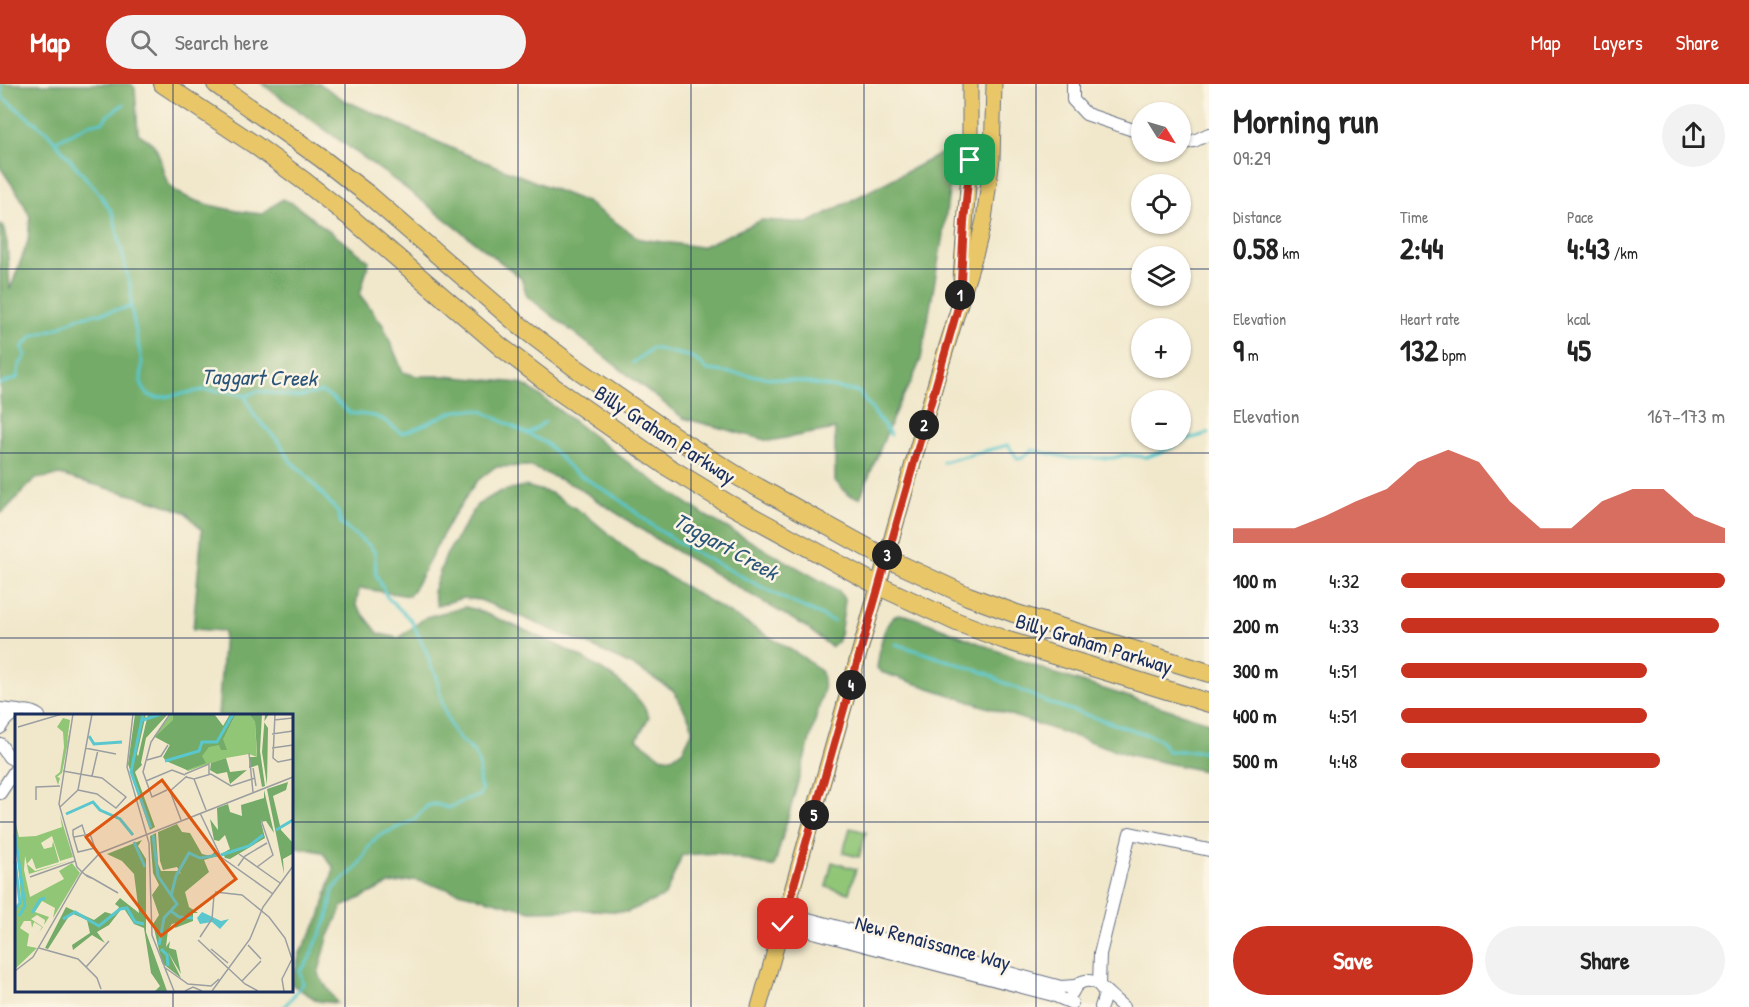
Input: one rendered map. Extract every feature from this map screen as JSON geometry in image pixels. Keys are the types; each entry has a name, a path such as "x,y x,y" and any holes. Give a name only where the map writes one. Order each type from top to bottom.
{"highway":[{"name":"Billy Graham Parkway","path":"163,84 247,139 304,181 501,347 611,429 727,503 879,586 957,622 1005,640 1209,703"},
{"name":"Billy Graham Parkway","path":"216,84 370,196 519,325 628,405 741,478 886,558 959,592 1014,613 1209,674"}],"main road":[{"path":"960,300 970,160 970,84"},
{"path":"759,1007 984,220 992,159 994,84"}],"street":[{"path":"1073,84 1073,100 1086,114 1131,129"},
{"path":"1191,142 1209,134"},
{"path":"0,709 27,711 34,714"},
{"path":"0,728 10,715 18,711"},
{"path":"1,750 15,760"},
{"path":"0,793 15,770"},
{"path":"1101,1007 1104,1000 1101,987 1100,954 1130,833 1209,850"},
{"name":"New Renaissance Way","path":"784,918 1061,987 1089,980 1101,987"},
{"name":"New Renaissance Way","path":"784,918 1053,995 1074,1006"},
{"path":"1074,1006 1072,996 1100,954"},
{"path":"1101,987 1123,1007"}],"green space":[{"path":"0,84 131,84 135,88 138,133 156,148 166,179 175,190 211,205 262,214 282,199 292,203 369,261 360,295 383,325 403,372 417,376 445,376 519,383 531,389 638,470 706,516 839,591 845,601 840,635 831,647 806,627 659,541 577,487 529,466 495,467 476,482 450,521 409,596 359,588 356,605 379,634 399,638 426,617 465,607 520,628 574,653 622,684 639,700 649,717 637,739 660,756 672,758 683,750 692,732 691,722 673,690 637,668 589,645 480,600 462,598 437,606 433,592 445,557 477,505 499,492 525,486 551,493 586,515 642,561 803,657 822,672 824,689 774,867 717,853 682,855 665,896 627,912 531,911 414,880 389,884 342,907 328,938 318,974 337,1003 318,1001 292,985 300,953 320,917 334,868 322,852 292,846 292,714 218,714 224,631 193,629 202,530 185,512 60,475 35,479 0,513 0,224 3,226 7,243 10,290 28,241 30,217 21,198 0,167"},
{"path":"262,84 320,84 344,100 458,151 586,202 640,239 701,247 762,220 808,223 950,149 950,185 921,359 899,403 860,498 849,495 835,481 835,429 769,441 683,418 527,296 521,278 404,187"},
{"path":"899,614 944,629 1053,673 1209,722 1209,772 1130,755 881,672 877,668 882,638 888,623"},
{"path":"850,828 866,832 859,857 843,853"},
{"path":"832,862 856,869 849,893 826,887"}],"waterway":[{"name":"Taggart Creek","path":"0,85 1,96 47,132 101,196 113,214 131,290 131,307 142,363 141,382 149,395 157,398 204,390 226,391 245,396 258,391 296,397 322,392 350,413 374,416 384,420 401,433 460,410 482,411 546,443 573,471 616,497 657,529 691,550 833,621"},
{"path":"56,141 92,123 103,122 107,116 124,104"},
{"path":"0,384 17,378 19,366 26,355 22,348 32,336 58,328 77,318 131,307"},
{"path":"633,363 652,348 692,357 708,370 859,392 891,435"},
{"path":"245,396 254,415 280,443 291,462 303,472 338,512 341,524 370,546 375,553 376,574 387,597 411,620 436,674 450,724 458,737 477,758 482,790 479,796 449,808 435,804 427,806 414,820 379,836 372,842 356,869 333,890 328,917 307,963 300,971 303,984 284,1007"},
{"path":"529,433 545,422"},
{"path":"943,462 1008,445 1018,459 1032,450 1070,458 1113,458 1124,455 1147,457 1209,433"},
{"name":"Taggart Creek","path":"896,644 989,674 1049,703 1152,736 1159,739 1168,751 1209,751"}],"route":[{"path":"783,924 960,300 970,160"}]}
